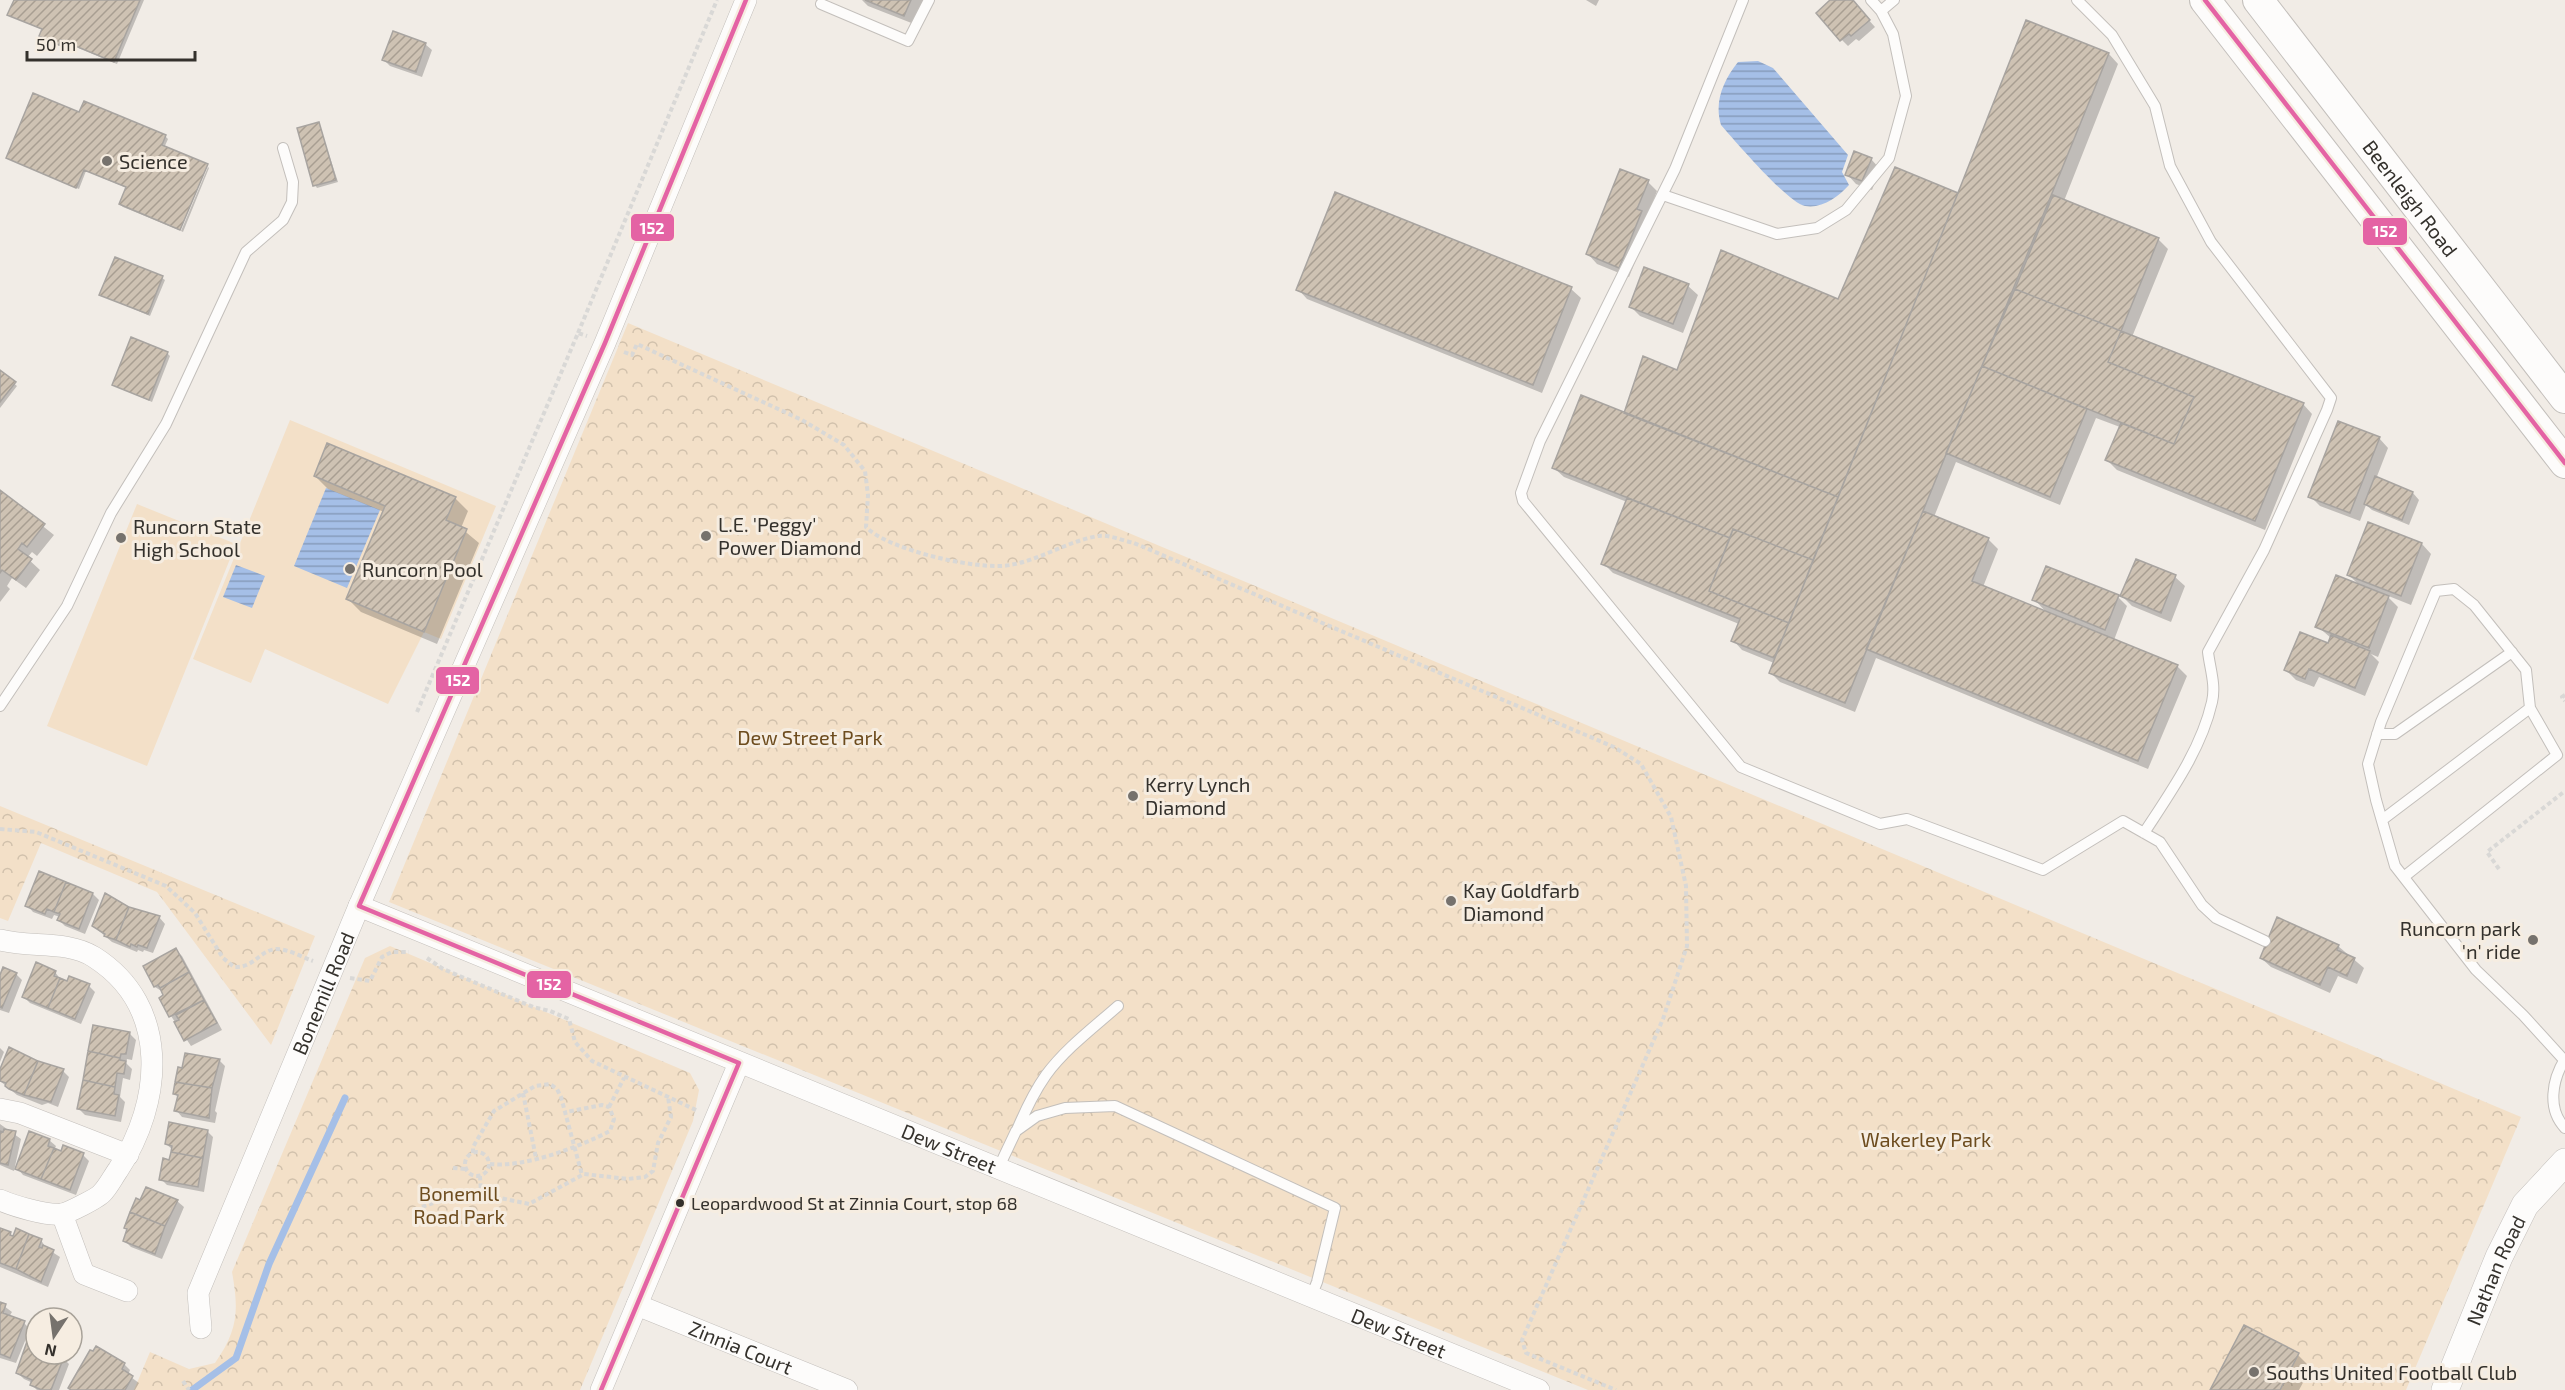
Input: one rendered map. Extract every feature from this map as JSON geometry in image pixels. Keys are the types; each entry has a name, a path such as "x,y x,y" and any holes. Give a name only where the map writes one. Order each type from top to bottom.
{"main road":[{"name":"Beenleigh Road","path":"2205,0 2565,463"},
{"name":"Beenleigh Road","path":"2258,0 2565,398"}],"street":[{"name":"Bonemill Road","path":"201,1328 198,1293 359,906 605,343 746,0"},
{"name":"Dew Street","path":"359,906 1539,1390"},
{"path":"0,940 57,946 91,955 118,975 141,1009 152,1043 152,1085 141,1125 128,1155 102,1194 62,1214 19,1208 0,1200"},
{"path":"602,1390 739,1063"},
{"path":"0,1109 20,1113 128,1155"},
{"name":"Nathan Road","path":"2445,1390 2499,1257 2525,1205 2565,1162"},
{"path":"62,1214 84,1274 127,1291"},
{"name":"Zinnia Court","path":"637,1305 847,1390"}],"lane":[{"path":"818,1 908,41 929,0"},
{"path":"1743,0 1680,159 1540,441 1521,493 1523,501 1741,766 1880,824 1907,819 2043,870 2123,821 2160,842 2202,905 2216,918 2265,941"},
{"path":"1662,195 1777,234 1816,228 1846,210 1889,158 1906,96 1893,34 1881,11 1871,0"},
{"path":"1881,11 1894,0"},
{"path":"2077,0 2112,35 2155,106 2170,166 2211,242 2331,398 2264,550 2208,652 2213,676 2213,701 2200,737 2182,775 2144,833"},
{"path":"0,706 67,606 111,513 166,424 246,252 283,220 292,202 293,182 283,148"},
{"path":"2405,876 2557,755 2530,708 2526,670 2475,605 2454,589 2436,591 2377,734 2368,764 2395,866 2476,970 2564,1059 2552,1094 2557,1120 2565,1128"},
{"path":"2377,734 2395,734 2512,652"},
{"path":"2382,820 2530,708"},
{"path":"998,1169 1028,1105 1047,1074 1074,1045 1118,1006"},
{"path":"1016,1131 1037,1116 1065,1108 1115,1106 1335,1208 1317,1282 1311,1297"}],"path":[{"path":"417,712 717,0"},
{"path":"578,333 632,355 637,344 802,420 844,445 865,471 868,495 866,527 874,536 894,546 959,562 1009,566 1100,535 1134,543 1614,747 1641,764 1671,817 1686,886 1687,946 1663,1019 1522,1340 1526,1353 1616,1390"},
{"path":"2565,695 2562,697 2565,701"},
{"path":"2499,869 2487,852 2565,791"},
{"path":"490,1164 536,1158 576,1146 610,1131 614,1119 609,1107 624,1078"},
{"path":"473,1153 484,1154 490,1164 488,1170 480,1176 470,1174 466,1169 466,1160 473,1153 473,1147 494,1111 535,1086 550,1084 557,1089 566,1112 582,1175"},
{"path":"523,1093 536,1158"},
{"path":"422,1207 481,1194 529,1203 582,1175 628,1179 645,1177 653,1171 658,1143 671,1117 668,1097"},
{"path":"566,1112 602,1105 609,1107"},
{"path":"453,1168 466,1169"},
{"path":"480,1176 481,1194"},
{"path":"183,1381 189,1390"}],"green space":[{"name":"Dew Street Park","path":"628,323 2521,1117 2406,1390 1588,1390 389,902"},
{"name":"Runcorn Pool","path":"290,420 496,506 441,639 424,632 388,704 265,649 251,683 193,659"},
{"path":"137,504 236,544 147,766 47,726"},
{"path":"0,806 315,936 271,1045 157,892 41,843 8,921 0,918"},
{"name":"Bonemill Road Park","path":"390,946 690,1073 699,1090 693,1121 580,1390 134,1390 150,1352 189,1369 215,1363 223,1351 235,1320 236,1298 232,1272 365,958"}],"water":[{"path":"1758,61 1773,68 1848,155 1842,172 1849,185 1840,194 1823,204 1805,206 1797,202 1762,170 1721,125 1719,100 1728,77 1738,62"},
{"path":"326,488 380,510 347,588 294,566"},
{"path":"236,565 265,576 252,608 223,597"}],"building":[{"path":"14,0 140,0 114,62 61,40 59,45 39,36 42,29 7,15"},
{"path":"865,0 911,0 904,16"},
{"path":"1830,0 1853,0 1870,20 1851,36 1849,34 1840,41 1816,13"},
{"path":"2026,20 2109,53 1845,703 1769,673"},
{"path":"393,31 426,43 416,72 382,60"},
{"name":"Science","path":"33,93 79,112 84,101 166,135 162,145 208,164 180,230 119,204 126,187 84,170 76,188 6,158"},
{"path":"319,122 336,180 313,186 297,128"},
{"path":"1854,151 1872,158 1862,181 1845,175"},
{"path":"1895,167 1958,193 1838,497 1624,413 1643,356 1677,370 1721,250 1838,299"},
{"path":"1620,169 1649,180 1637,209 1642,211 1619,268 1586,254"},
{"path":"1335,192 1572,287 1533,385 1296,290"},
{"path":"2053,195 2159,238 2121,331 2015,289"},
{"path":"115,257 163,276 148,314 99,295"},
{"path":"1644,267 1689,284 1673,324 1629,307"},
{"path":"2015,289 2121,331 2108,362 2194,397 2174,444 1982,366"},
{"path":"2121,331 2304,403 2255,521 2105,460 2121,423 2174,444 2194,397 2108,362"},
{"path":"131,337 168,352 149,400 112,385"},
{"path":"1982,366 2087,409 2050,497 1946,453"},
{"path":"0,370 16,382 0,402"},
{"path":"1581,395 1838,497 1813,560 1733,529 1730,538 1552,468"},
{"path":"2338,421 2380,437 2350,513 2308,497"},
{"path":"327,443 456,497 446,520 467,529 424,632 346,599 385,506 314,476"},
{"path":"2375,476 2413,492 2402,520 2364,504"},
{"path":"0,490 45,524 27,547 22,543 18,549 32,559 16,580 2,570 0,573"},
{"path":"1627,498 1730,538 1709,591 1789,623 1774,658 1731,641 1740,619 1601,564"},
{"path":"1923,511 1989,538 1972,581 2178,665 2138,761 1866,649"},
{"path":"2368,522 2422,543 2401,596 2347,575"},
{"path":"1733,529 1813,560 1789,623 1709,591"},
{"path":"2136,559 2176,575 2161,613 2120,596"},
{"path":"2046,566 2119,595 2105,630 2032,600"},
{"path":"2336,575 2389,596 2369,648 2315,627"},
{"path":"2300,632 2328,643 2331,635 2370,651 2355,688 2309,669 2305,679 2284,670"},
{"path":"39,871 66,882 54,912 47,909 45,914 25,906"},
{"path":"66,882 93,893 79,929 57,920 60,914 54,912"},
{"path":"105,893 129,907 116,940 104,936 105,934 92,926"},
{"path":"129,907 160,916 147,948 131,944 130,947 116,940"},
{"path":"2277,917 2339,945 2337,950 2355,958 2347,976 2328,967 2320,985 2260,958"},
{"path":"176,948 189,972 160,988 158,985 154,987 143,966"},
{"path":"36,962 56,971 54,976 60,978 48,1008 22,997"},
{"path":"3,967 17,973 2,1008 0,1007 0,975"},
{"path":"189,972 204,1000 169,1017 159,998 163,995 160,988"},
{"path":"69,976 90,984 75,1019 48,1008 60,978 67,981"},
{"path":"204,1000 217,1023 184,1041 174,1022 179,1020 176,1015"},
{"path":"93,1025 130,1032 126,1054 121,1054 120,1058 88,1051"},
{"path":"9,1047 38,1061 24,1095 9,1089 5,1086 6,1083 0,1081 0,1069"},
{"path":"88,1051 126,1061 124,1074 117,1073 115,1087 83,1080"},
{"path":"185,1053 220,1059 212,1088 175,1082 178,1067 182,1068"},
{"path":"38,1061 64,1069 51,1102 24,1095"},
{"path":"83,1080 115,1087 114,1094 119,1095 115,1116 77,1109"},
{"path":"175,1082 212,1088 209,1118 174,1111 178,1095 173,1094"},
{"path":"169,1122 208,1130 203,1158 171,1152 172,1146 165,1144"},
{"path":"4,1129 16,1131 8,1165 0,1163 0,1131 3,1132"},
{"path":"29,1131 50,1139 48,1146 54,1148 41,1179 15,1169"},
{"path":"63,1145 84,1153 70,1190 41,1179 54,1148 61,1151"},
{"path":"171,1152 203,1158 198,1187 159,1180 163,1158 169,1160"},
{"path":"146,1187 178,1200 165,1226 130,1212 136,1198 140,1200"},
{"path":"130,1212 165,1226 155,1254 123,1241 127,1229 124,1228"},
{"path":"0,1228 11,1232 10,1235 13,1236 16,1228 29,1234 16,1269 0,1263"},
{"path":"29,1234 42,1239 39,1247 42,1248 43,1245 54,1250 41,1282 16,1269"},
{"path":"0,1302 6,1304 3,1313 24,1321 24,1323 10,1358 0,1354"},
{"name":"Souths United Football Club","path":"2244,1325 2299,1353 2280,1390 2210,1390"},
{"path":"96,1346 125,1363 122,1369 133,1376 125,1390 71,1390 68,1388 81,1366 84,1366 84,1360 90,1350 93,1351"},
{"path":"24,1350 24,1366 60,1366 51,1390 42,1390 30,1385 32,1380 16,1373"}],"waterway":[{"path":"192,1390 236,1358 269,1264 345,1098"}],"transit line":[{"name":"152","path":"359,906 605,343 746,0"},
{"name":"152","path":"2205,0 2565,463"},
{"name":"152","path":"359,906 739,1063"},
{"name":"152","path":"601,1390 739,1063"}],"place":[{"name":"Science","path":"107,161"},
{"name":"L.E. 'Peggy' Power Diamond","path":"706,536"},
{"name":"Runcorn State High School","path":"121,538"},
{"name":"Runcorn Pool","path":"350,569"},
{"name":"Kerry Lynch Diamond","path":"1133,796"},
{"name":"Kay Goldfarb Diamond","path":"1451,901"},
{"name":"Runcorn park 'n' ride","path":"2533,940"},
{"name":"Leopardwood St at Zinnia Court, stop 68","path":"680,1203"},
{"name":"Souths United Football Club","path":"2254,1372"}],"park label":[{"name":"Wakerley Park","path":"1926,1139"}]}
